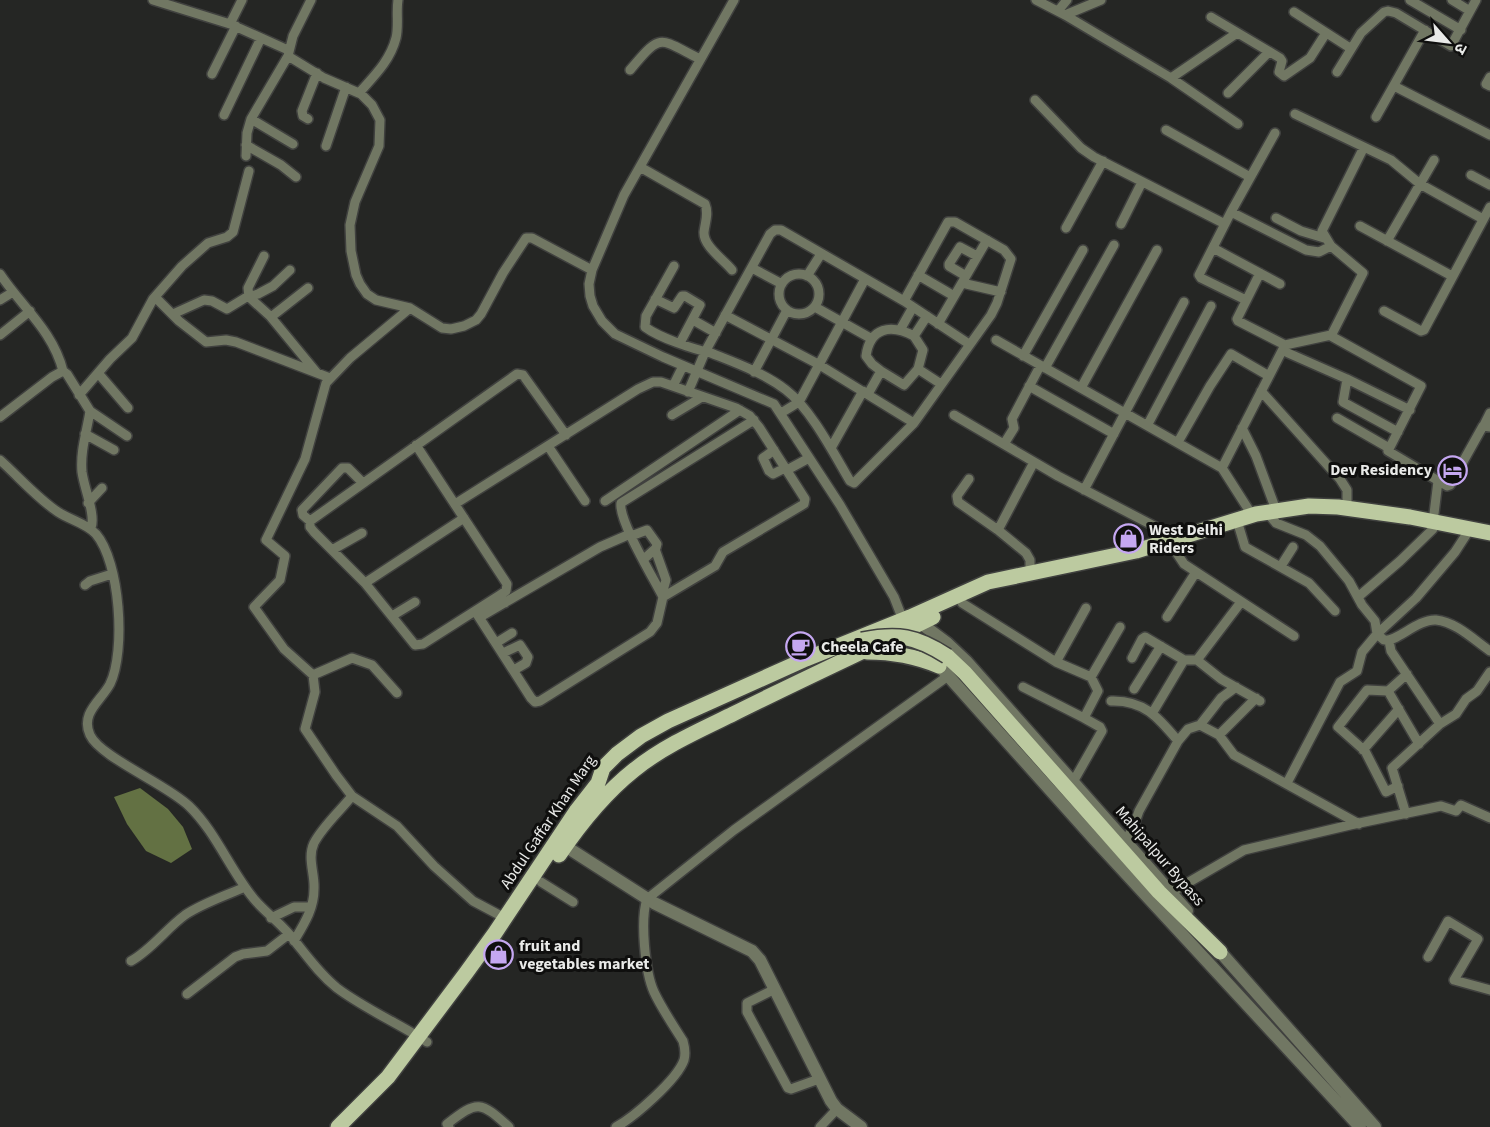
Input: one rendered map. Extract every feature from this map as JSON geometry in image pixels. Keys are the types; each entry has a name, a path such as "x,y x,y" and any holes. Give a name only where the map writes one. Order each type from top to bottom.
{"main road":[{"name":"Abdul Gaffar Khan Marg","path":"352,1127 387,1091 423,1040 577,810 598,783 603,768 641,736 659,726 806,660 1001,587 1125,561 1239,527 1273,513 1309,506 1347,508 1433,525 1490,540"},
{"name":"Abdul Gaffar Khan Marg","path":"338,1127 423,1040 485,964 565,846 594,809 621,781 662,749 861,646 988,582 1177,544 1252,515 1320,511 1490,533"},
{"path":"598,783 654,739 886,636 907,638 928,644 945,666 965,673 1159,892 1220,952"}],"street":[{"path":"153,0 233,25 261,38 288,53 316,73 359,93 376,111 380,120 381,134 376,157 362,184 352,215 351,240 356,275 363,290 376,300 410,308 445,329 470,324 481,314 523,240 528,237 592,270"},
{"path":"212,74 242,0"},
{"path":"246,156 247,133 251,119 288,53 311,0"},
{"path":"359,93 386,62 391,51 397,27 398,0"},
{"path":"734,0 624,195 592,270 589,284 593,306 609,328 630,343 768,400 781,413 840,504 911,622"},
{"path":"1036,0 1171,78 1238,124"},
{"path":"1062,13 1067,0"},
{"path":"1062,13 1101,0"},
{"path":"1410,0 1461,30"},
{"path":"1452,0 1470,11"},
{"path":"1337,72 1350,48 1368,25 1388,11 1396,13 1451,46 1476,0"},
{"path":"1294,12 1350,48"},
{"path":"1211,18 1281,59 1278,72 1286,76 1310,58 1326,33"},
{"path":"1376,117 1425,30"},
{"path":"1171,78 1237,33"},
{"path":"224,115 261,38"},
{"path":"630,70 648,48 658,42 667,42 700,59"},
{"path":"1228,93 1269,52"},
{"path":"308,119 303,116 302,111 316,73"},
{"path":"1490,77 1486,84 1490,86"},
{"path":"1394,86 1490,135"},
{"path":"326,146 346,87"},
{"path":"1035,100 1081,148 1225,224"},
{"path":"1295,114 1391,160 1419,184 1483,219"},
{"path":"251,119 292,144"},
{"path":"1166,130 1250,177"},
{"path":"1246,300 1199,276 1231,212 1275,134"},
{"path":"246,145 281,165 296,177"},
{"path":"1324,238 1323,228 1364,147"},
{"path":"1387,241 1434,160"},
{"path":"1066,228 1102,161"},
{"path":"640,167 705,204 708,211 704,230 706,241 732,270"},
{"path":"79,395 132,338 155,297 182,266 208,243 227,237 233,232 249,171"},
{"path":"1471,175 1490,186"},
{"path":"1121,224 1142,182"},
{"path":"1384,311 1423,331 1490,207"},
{"path":"1231,212 1305,249 1318,252 1331,246"},
{"path":"1222,468 1285,349 1331,335 1363,273 1324,238 1301,231 1276,218"},
{"path":"674,266 646,316 645,327 754,372 786,390 799,402 831,448 850,481 856,483 914,423 991,315 1010,268 1010,257 1004,250 987,240 955,222 948,222 903,301"},
{"path":"1360,226 1452,276"},
{"path":"688,392 705,352 770,234 775,230 781,230 903,301 969,344"},
{"path":"938,324 987,240"},
{"path":"1004,444 1014,428 1012,419 1029,386 1114,245"},
{"path":"977,256 959,247 949,265 964,279 1001,292"},
{"path":"1213,248 1280,284"},
{"path":"1023,356 1083,250"},
{"path":"1081,388 1156,250"},
{"path":"807,276 821,254"},
{"path":"264,256 248,288 249,297 271,317 317,374"},
{"path":"752,268 782,284"},
{"path":"173,314 204,300 231,309 249,297 273,286 290,270"},
{"path":"1260,273 1237,320 1287,349 1410,410"},
{"path":"0,274 55,347 63,371 76,387 90,411 127,436"},
{"path":"918,275 954,296"},
{"path":"791,276 807,276 817,284 819,291 815,307 807,313 800,314 788,310 783,306 779,295 782,284 791,276"},
{"path":"781,413 799,402 865,279"},
{"path":"271,317 308,288"},
{"path":"0,300 13,292"},
{"path":"656,299 672,308 684,296 699,303 700,306 680,343"},
{"path":"155,297 206,342 236,342 330,378"},
{"path":"1084,489 1184,302"},
{"path":"1148,424 1211,306"},
{"path":"815,307 872,339"},
{"path":"900,330 913,307"},
{"path":"410,308 350,358 330,378 323,391 305,459 266,540 285,556 280,580 254,607 284,649 313,675 315,692 304,729 352,796 397,826 434,866 473,901 505,918"},
{"path":"754,372 788,310"},
{"path":"0,335 30,311"},
{"path":"725,315 818,364 914,423"},
{"path":"914,336 927,316"},
{"path":"693,320 716,333"},
{"path":"890,328 914,336 923,350 918,369 904,385 881,371 866,356 872,339 882,330 890,328"},
{"path":"1331,335 1421,386 1389,448 1389,453 1447,486 1450,485 1487,426 1490,413"},
{"path":"996,340 1041,369 1148,424 1222,468 1252,515"},
{"path":"1178,442 1231,354 1269,376"},
{"path":"673,386 682,366"},
{"path":"918,369 941,384"},
{"path":"0,417 52,376 63,371"},
{"path":"831,448 881,371"},
{"path":"98,373 128,408"},
{"path":"310,521 518,374 523,375 566,435"},
{"path":"1347,379 1343,402 1398,432"},
{"path":"455,504 646,385 661,382 740,410 754,420 805,499 804,504 723,552 715,566 662,596"},
{"path":"1029,386 1114,434"},
{"path":"1261,391 1340,479 1347,490 1347,508"},
{"path":"672,415 702,397"},
{"path":"621,503 612,499 601,503 740,410"},
{"path":"90,411 84,434 82,473 93,518 91,528"},
{"path":"954,415 1177,544 1184,564 1294,636"},
{"path":"1337,418 1389,448"},
{"path":"662,596 631,535 620,510 621,503 754,420"},
{"path":"1242,428 1256,456 1276,523 1311,538 1349,581 1375,621 1377,634"},
{"path":"84,434 114,450"},
{"path":"416,445 507,584 502,599"},
{"path":"548,446 585,501"},
{"path":"774,450 763,458 769,471 773,474 809,458"},
{"path":"0,460 57,511 91,528 101,542 112,574 117,601 119,650 110,683 90,711 87,724 90,737 108,753 188,805 204,824 245,887 315,967 336,987 423,1040"},
{"path":"998,530 1035,462"},
{"path":"363,483 348,468 342,468 302,510 303,515 310,521 310,527 314,532 365,583 413,643 418,645 600,547 645,530 649,531 657,544 644,559"},
{"path":"969,479 957,495 958,502 1026,553 1030,560 1030,573"},
{"path":"1358,597 1395,567 1433,525 1438,481"},
{"path":"88,503 102,488"},
{"path":"365,583 464,518"},
{"path":"1239,527 1245,547 1312,585 1335,611"},
{"path":"332,550 362,533"},
{"path":"1287,783 1340,682 1357,671 1362,652 1377,634 1416,598 1455,552 1466,535"},
{"path":"1281,566 1293,547"},
{"path":"477,614 531,698 535,702 540,701 650,632 657,623 666,580 655,549"},
{"path":"1167,617 1196,572"},
{"path":"86,585 90,581 112,574"},
{"path":"392,616 415,602"},
{"path":"1197,660 1241,602"},
{"path":"962,603 1056,662 1091,677 1098,691 1084,718"},
{"path":"1056,662 1086,608"},
{"path":"1377,634 1389,641 1394,640 1403,632 1421,623 1435,620 1453,626 1490,651"},
{"name":"Mahipalpur Bypass","path":"911,622 945,666 1095,840 1360,1127"},
{"name":"Mahipalpur Bypass","path":"911,622 947,643 966,662 1172,892 1220,952 1375,1127"},
{"path":"1091,677 1120,627"},
{"path":"496,642 512,633"},
{"path":"1132,658 1144,637 1184,660 1197,660 1258,700 1220,735"},
{"path":"1389,641 1391,651 1440,724"},
{"path":"503,653 518,645 524,651 529,660 513,670"},
{"path":"1134,689 1161,646"},
{"path":"313,675 352,658 372,665 397,693"},
{"path":"1152,712 1184,660"},
{"path":"616,1127 631,1118 652,1098 677,1070 684,1058 683,1041 652,985 643,925 646,899 945,666"},
{"path":"1406,814 1392,768 1440,724 1456,714 1466,699 1477,691 1490,672"},
{"path":"1398,786 1386,792 1363,750 1338,727 1367,690 1388,691 1407,674"},
{"path":"1023,687 1100,727 1102,731 1073,782"},
{"path":"1125,841 1178,741 1188,729 1200,725 1221,698 1236,687"},
{"path":"1388,691 1419,744"},
{"path":"1111,701 1129,702 1152,712 1178,741"},
{"path":"1363,750 1399,710"},
{"path":"1200,725 1220,735 1234,755 1359,824"},
{"path":"187,993 235,957 267,951 291,937 311,907 314,887 311,864 313,845 352,796"},
{"path":"1172,892 1244,850 1441,807 1448,807 1456,812 1461,805 1490,818"},
{"path":"565,846 646,899 752,951 760,960 773,990 837,1109 861,1127"},
{"path":"541,882 573,902"},
{"path":"131,961 146,952 154,941 184,916 245,887"},
{"path":"271,918 294,907 311,907"},
{"path":"1428,957 1448,921 1478,939 1454,980 1490,990"},
{"path":"773,990 747,1003 745,1007 752,1022 788,1088 791,1089 819,1078"},
{"path":"449,1127 447,1124 468,1108 480,1106 489,1109 509,1127"},
{"path":"820,1127 837,1109"}],"shaded area":[{"path":"140,788 168,809 183,827 192,849 171,863 146,851 127,824 114,797"}],"place":[{"name":"Dev Residency","path":"1453,470"},
{"name":"West Delhi Riders","path":"1128,539"},
{"name":"Cheela Cafe","path":"800,647"},
{"name":"fruit and vegetables market","path":"498,955"}]}
